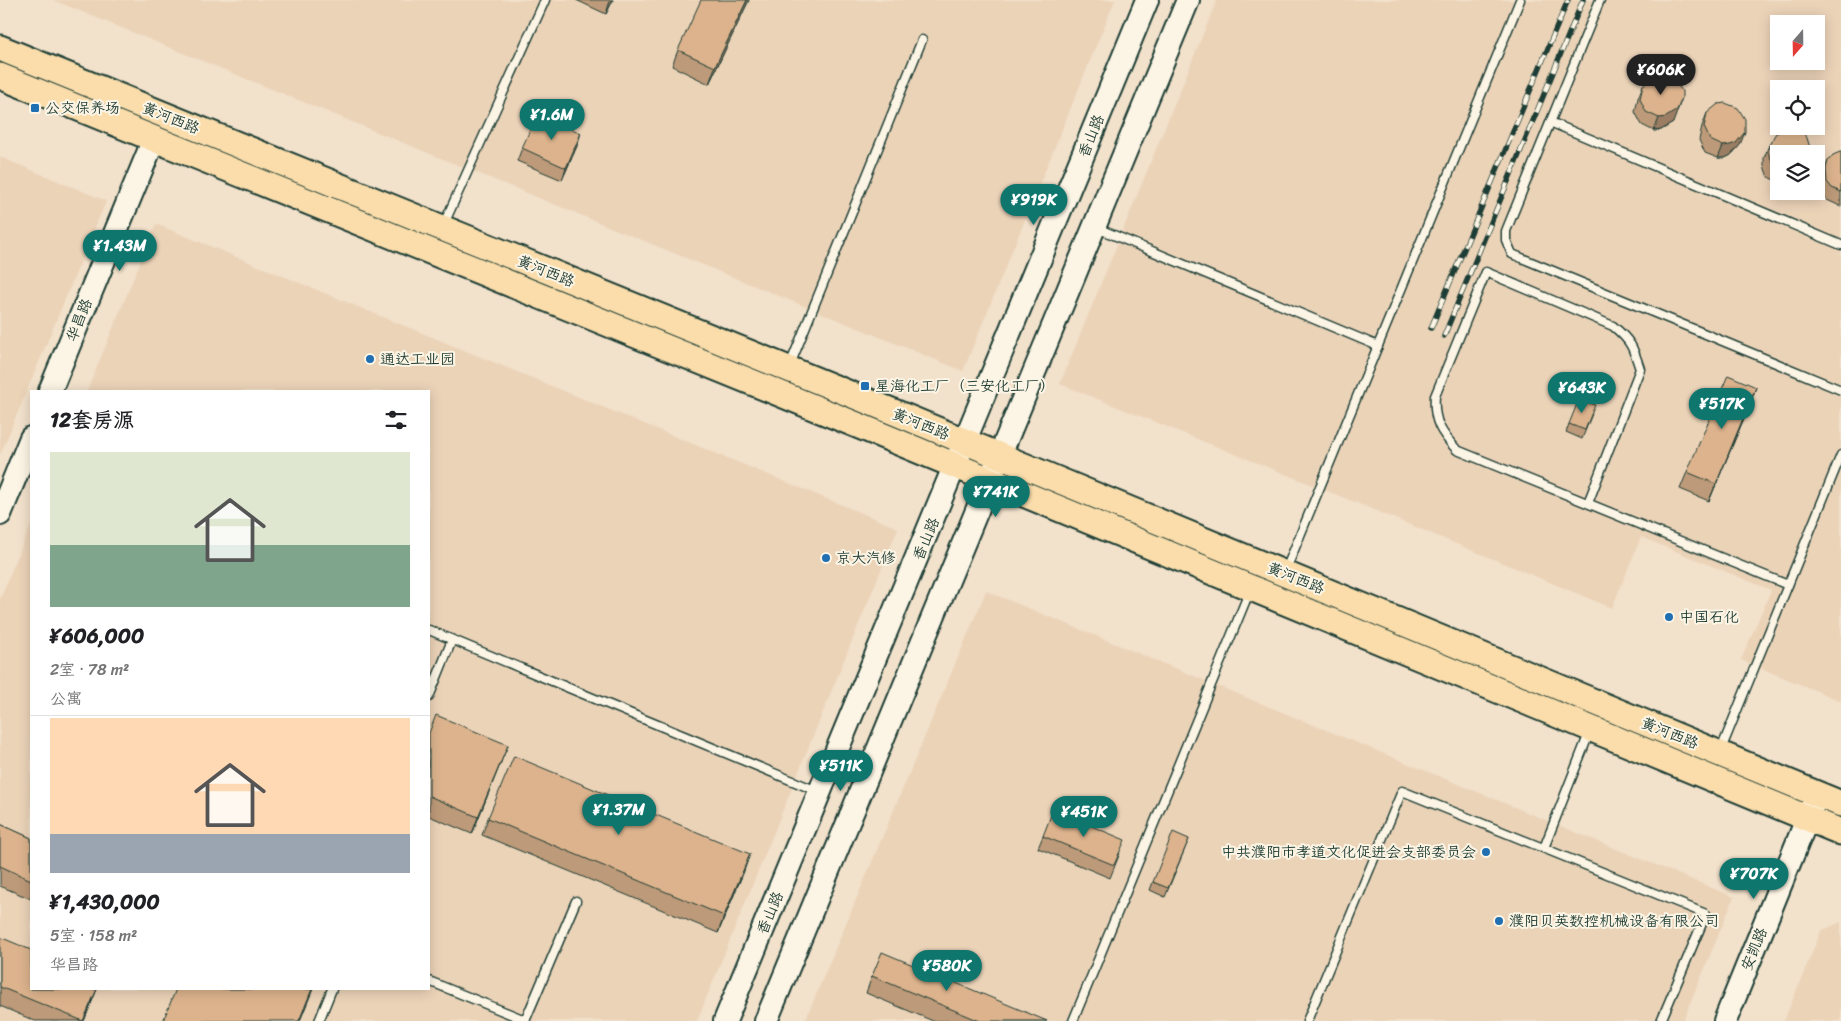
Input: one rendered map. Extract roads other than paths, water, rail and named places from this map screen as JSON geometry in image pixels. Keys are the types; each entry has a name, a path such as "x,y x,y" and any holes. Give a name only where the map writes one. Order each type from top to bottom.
{"main road":[{"name":"黄河西路","path":"0,48 956,466 1823,824"},
{"name":"黄河西路","path":"0,76 154,138 788,369 1830,799"}],"street":[{"name":"香山路","path":"725,1021 966,442 1147,0"},
{"path":"766,1021 1001,457 1188,0"},
{"name":"华昌路","path":"50,390 154,138"},
{"path":"0,514 30,440"},
{"path":"818,797 851,817"},
{"name":"安凯路","path":"1741,1021 1823,824 1830,799"},
{"name":"安凯路","path":"1725,1021 1823,824"}],"lane":[{"path":"437,240 545,0"},
{"path":"1284,574 1520,0"},
{"path":"1600,0 1506,231 1506,240 1512,254 1841,390"},
{"path":"788,369 922,40"},
{"path":"1550,122 1841,245"},
{"path":"1095,227 1378,346"},
{"path":"1588,503 1640,369 1635,351 1628,338 1613,326 1486,272 1435,396 1434,411 1446,439 1457,450 1788,585"},
{"path":"1720,754 1841,455"},
{"path":"1073,1021 1251,588"},
{"path":"430,630 818,797"},
{"path":"430,695 452,640"},
{"path":"1544,848 1591,728"},
{"path":"1307,1021 1402,791 1706,914 1661,1021"},
{"path":"430,981 525,1021 576,901"},
{"path":"319,1021 332,990"}],"railway":[{"path":"1431,328 1568,0"},
{"path":"1444,336 1583,0"}],"place":[{"name":"公交保养场","path":"35,108"},
{"name":"通达工业园","path":"370,359"},
{"name":"星海化工厂（三安化工厂）","path":"865,386"},
{"name":"京大汽修","path":"826,558"},
{"name":"中国石化","path":"1669,617"},
{"name":"中共濮阳市孝道文化促进会支部委员会","path":"1486,852"},
{"name":"濮阳贝英数控机械设备有限公司","path":"1499,921"}]}
